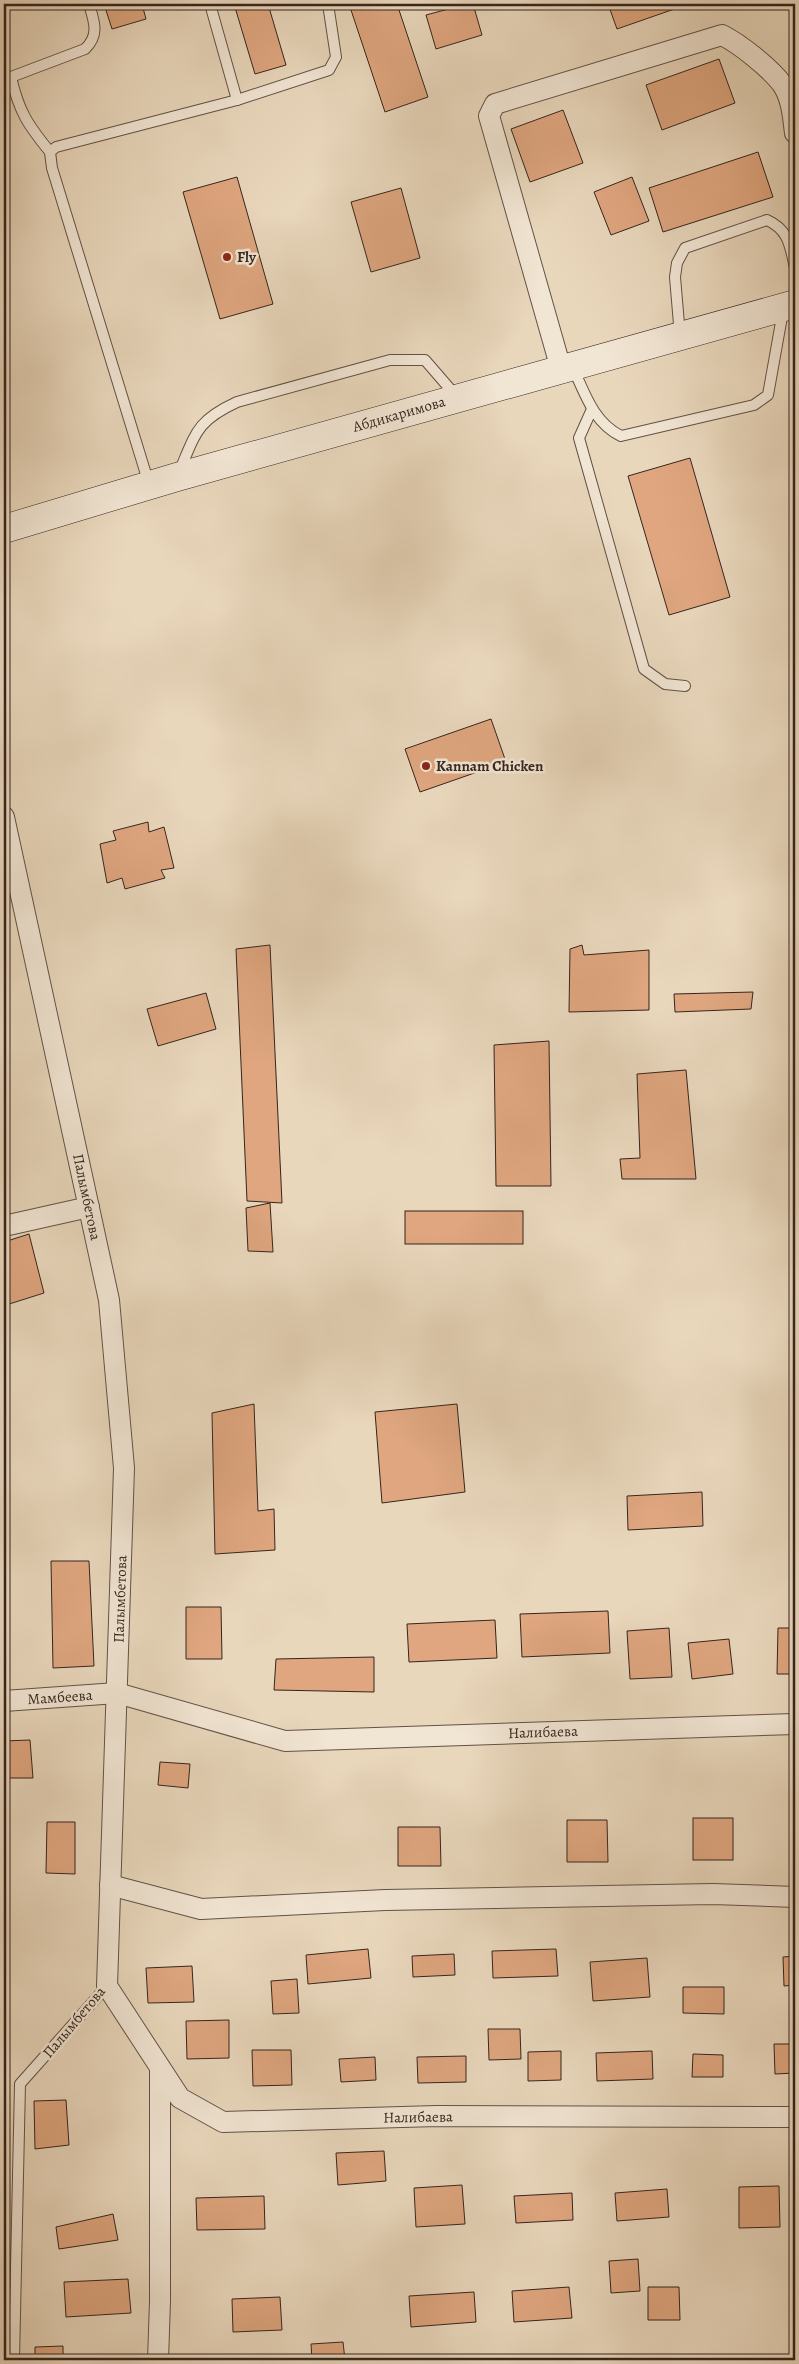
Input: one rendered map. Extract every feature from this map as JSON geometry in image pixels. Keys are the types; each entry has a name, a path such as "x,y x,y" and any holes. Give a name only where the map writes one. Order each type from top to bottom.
{"main road":[{"name":"Абдикаримова","path":"4,529 177,477 789,306"}],"street":[{"path":"567,367 489,116 495,104 722,35 738,43 783,85 791,104 795,134"},
{"name":"Палымбетова","path":"4,817 109,1300 124,1468 107,1986"},
{"path":"4,1226 89,1207"},
{"name":"Мамбеева","path":"4,1702 117,1693"},
{"name":"Налибаева","path":"117,1693 285,1740 795,1724"},
{"path":"110,1885 201,1909 394,1900 713,1894 795,1897"},
{"name":"Налибаева","path":"107,1986 180,2098 223,2122 437,2116 795,2117"},
{"path":"158,2360 160,2301 160,2068"}],"lane":[{"path":"89,4 96,28 92,42 85,49 8,78 27,124 50,152 52,168 149,485"},
{"path":"210,4 237,100"},
{"path":"50,152 56,147 237,100 329,70 336,57 328,4"},
{"path":"680,336 675,277 677,263 685,248 767,220 778,225 788,238 795,268"},
{"path":"567,367 592,410 611,431 621,436 754,406 768,395 789,306"},
{"path":"177,477 198,430 213,413 237,402 390,360 425,360 458,398"},
{"path":"592,410 579,438 644,669 665,684 685,686"},
{"name":"Палымбетова","path":"14,2360 20,2084 107,1986"}],"building":[{"path":"104,4 142,4 146,19 112,29"},
{"path":"234,4 268,4 286,65 255,74"},
{"path":"349,4 397,4 428,97 385,112"},
{"path":"473,4 482,35 436,49 426,15"},
{"path":"608,4 682,4 683,6 617,29"},
{"path":"719,59 735,103 662,130 646,85"},
{"path":"563,110 583,163 530,182 511,129"},
{"path":"758,152 773,197 663,232 649,188"},
{"path":"237,177 273,304 220,319 183,192"},
{"path":"632,177 649,221 611,235 594,192"},
{"path":"401,188 420,258 371,272 351,202"},
{"path":"690,458 730,597 669,615 628,476"},
{"path":"491,719 506,762 420,792 405,749"},
{"path":"148,822 149,832 164,827 174,868 161,870 165,878 125,889 122,878 107,883 100,844 116,840 113,831"},
{"path":"270,945 282,1203 247,1201 236,949"},
{"path":"582,945 584,955 649,950 649,1010 569,1012 570,949"},
{"path":"753,992 751,1009 675,1012 674,994"},
{"path":"206,993 216,1029 158,1046 147,1009"},
{"path":"549,1041 551,1186 496,1186 494,1045"},
{"path":"686,1070 696,1179 622,1179 620,1159 640,1158 637,1074"},
{"path":"270,1203 273,1252 248,1251 246,1208"},
{"path":"405,1211 523,1211 523,1244 405,1244"},
{"path":"29,1234 44,1293 6,1305 4,1296 4,1242"},
{"path":"254,1404 258,1511 274,1509 275,1550 215,1554 212,1413"},
{"path":"457,1404 465,1492 382,1503 375,1412"},
{"path":"702,1492 703,1526 628,1530 627,1496"},
{"path":"51,1561 89,1561 94,1666 53,1668"},
{"path":"186,1607 221,1607 222,1659 186,1659"},
{"path":"608,1611 610,1653 522,1657 520,1614"},
{"path":"495,1620 497,1658 409,1662 407,1624"},
{"path":"669,1628 672,1677 630,1679 627,1631"},
{"path":"778,1628 795,1628 795,1674 777,1674"},
{"path":"729,1639 733,1674 692,1679 688,1643"},
{"path":"374,1657 374,1692 274,1690 276,1659"},
{"path":"30,1740 33,1778 4,1778 4,1741"},
{"path":"160,1762 190,1764 188,1788 158,1785"},
{"path":"693,1818 733,1818 733,1860 693,1860"},
{"path":"567,1820 607,1820 608,1862 567,1862"},
{"path":"47,1822 75,1822 75,1874 46,1873"},
{"path":"398,1827 440,1827 441,1866 398,1866"},
{"path":"368,1949 371,1978 308,1984 306,1955"},
{"path":"556,1949 558,1976 493,1978 492,1951"},
{"path":"454,1954 455,1975 413,1977 412,1956"},
{"path":"795,1956 795,1985 784,1986 783,1957"},
{"path":"647,1958 650,1997 593,2001 590,1962"},
{"path":"192,1966 194,2002 148,2003 146,1968"},
{"path":"297,1979 299,2013 273,2014 271,1981"},
{"path":"683,1987 724,1987 724,2014 683,2013"},
{"path":"229,2020 229,2058 187,2059 186,2021"},
{"path":"488,2029 520,2029 521,2059 489,2060"},
{"path":"774,2044 795,2044 795,2073 775,2074"},
{"path":"252,2050 291,2050 292,2085 253,2086"},
{"path":"561,2051 561,2080 528,2081 528,2052"},
{"path":"652,2051 653,2079 597,2081 596,2053"},
{"path":"693,2054 723,2055 723,2077 692,2077"},
{"path":"466,2056 466,2082 418,2083 417,2057"},
{"path":"375,2057 376,2080 341,2082 339,2059"},
{"path":"66,2100 69,2145 35,2149 34,2101"},
{"path":"384,2151 386,2181 338,2185 336,2153"},
{"path":"462,2185 465,2224 416,2227 414,2188"},
{"path":"779,2186 780,2227 739,2228 739,2187"},
{"path":"667,2189 669,2217 617,2221 615,2193"},
{"path":"572,2193 573,2220 516,2223 514,2196"},
{"path":"264,2196 265,2229 197,2230 196,2198"},
{"path":"113,2214 118,2240 59,2249 56,2227"},
{"path":"638,2259 640,2291 611,2293 609,2261"},
{"path":"128,2279 131,2313 66,2317 64,2282"},
{"path":"569,2287 572,2318 514,2322 512,2291"},
{"path":"648,2287 679,2287 680,2320 648,2320"},
{"path":"474,2292 476,2322 411,2327 409,2296"},
{"path":"280,2297 282,2330 233,2332 232,2299"},
{"path":"343,2342 345,2360 312,2360 311,2344"},
{"path":"63,2346 63,2360 35,2360 35,2347"}],"place":[{"name":"Fly","path":"227,257"},
{"name":"Kannam Chicken","path":"426,766"}]}
